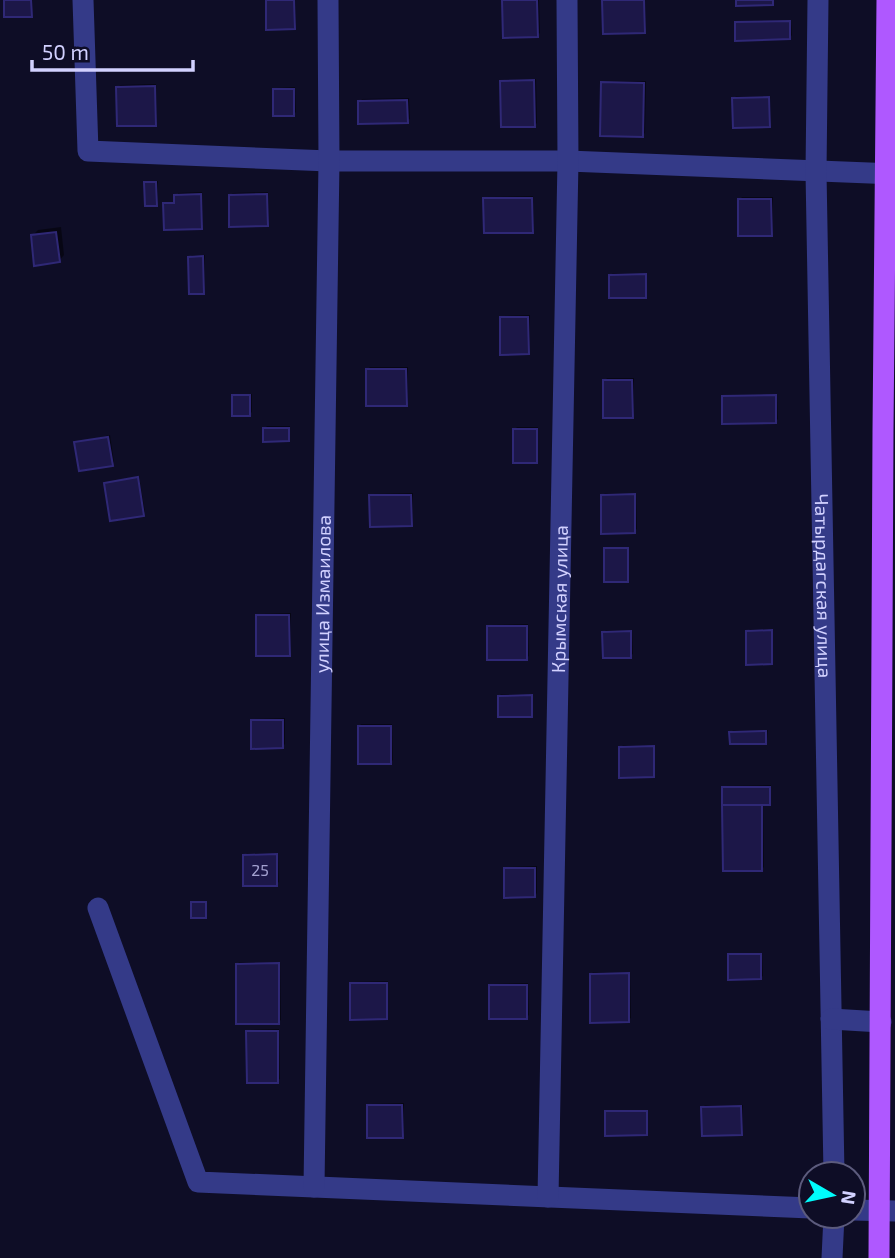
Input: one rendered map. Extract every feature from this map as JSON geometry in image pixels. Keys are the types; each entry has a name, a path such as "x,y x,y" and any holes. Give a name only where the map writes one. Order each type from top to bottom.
{"main road":[{"path":"879,1258 888,1211 881,1022 888,937 890,174 887,0"}],"street":[{"path":"83,0 88,151 329,161 568,161 890,174"},
{"name":"улица Измаилова","path":"314,1187 329,161 328,0"},
{"name":"Крымская улица","path":"548,1197 568,161 567,0"},
{"name":"Чатырдагская улица","path":"818,0 816,172 834,1160"},
{"path":"98,908 198,1182 797,1207"},
{"path":"831,1018 881,1022"},
{"path":"867,1210 888,1211"},
{"path":"832,1258 833,1230"}],"building":[{"path":"4,0 31,0 32,17 4,17"},
{"path":"266,0 294,0 295,29 266,30"},
{"path":"502,0 537,0 538,37 503,38"},
{"path":"602,0 644,0 645,33 603,34"},
{"path":"736,0 773,0 773,5 736,6"},
{"path":"790,21 790,39 735,41 735,22"},
{"path":"534,80 535,127 501,127 500,81"},
{"path":"601,82 644,83 643,137 600,136"},
{"path":"155,86 156,126 117,126 116,87"},
{"path":"273,89 294,89 294,116 273,116"},
{"path":"769,97 770,127 733,128 732,98"},
{"path":"407,100 408,123 358,124 358,101"},
{"path":"144,182 156,182 157,206 145,206"},
{"path":"201,194 202,229 164,230 163,203 174,203 174,195"},
{"path":"267,194 268,226 229,227 229,195"},
{"path":"483,198 532,198 533,233 484,233"},
{"path":"738,199 771,199 772,236 738,236"},
{"path":"56,232 60,262 34,266 31,235"},
{"path":"203,256 204,294 189,294 188,257"},
{"path":"646,274 646,298 609,298 609,275"},
{"path":"500,317 528,317 529,354 500,355"},
{"path":"366,369 406,369 407,406 366,406"},
{"path":"603,380 632,380 633,418 603,418"},
{"path":"232,395 250,395 250,416 232,416"},
{"path":"776,395 776,423 722,424 722,396"},
{"path":"263,428 289,428 289,441 263,442"},
{"path":"513,429 537,429 537,463 513,463"},
{"path":"108,437 113,466 79,471 74,442"},
{"path":"138,477 144,516 110,521 104,483"},
{"path":"635,494 635,533 601,534 601,495"},
{"path":"369,495 411,495 412,526 370,527"},
{"path":"604,548 628,548 628,582 604,582"},
{"path":"256,615 289,615 290,656 256,656"},
{"path":"487,626 527,626 527,660 487,660"},
{"path":"772,630 772,664 746,665 746,631"},
{"path":"631,631 631,658 603,658 602,632"},
{"path":"532,695 532,717 498,717 498,696"},
{"path":"251,720 283,720 283,748 251,749"},
{"path":"358,726 391,726 391,764 358,764"},
{"path":"766,731 766,744 730,744 729,732"},
{"path":"654,746 654,777 619,778 619,747"},
{"path":"722,787 770,787 770,805 722,805"},
{"path":"722,805 762,805 762,871 723,871"},
{"path":"277,854 277,886 243,886 243,855"},
{"path":"504,868 535,868 535,897 504,898"},
{"path":"191,902 206,902 206,918 191,918"},
{"path":"728,954 761,954 761,979 728,980"},
{"path":"279,963 279,1024 236,1024 236,964"},
{"path":"629,973 629,1022 590,1023 590,974"},
{"path":"350,983 387,983 387,1019 350,1020"},
{"path":"489,985 527,985 527,1019 489,1019"},
{"path":"246,1031 278,1031 278,1083 247,1083"},
{"path":"367,1105 402,1105 403,1138 367,1138"},
{"path":"741,1106 742,1135 702,1136 701,1107"},
{"path":"605,1111 647,1111 647,1135 605,1136"}]}
